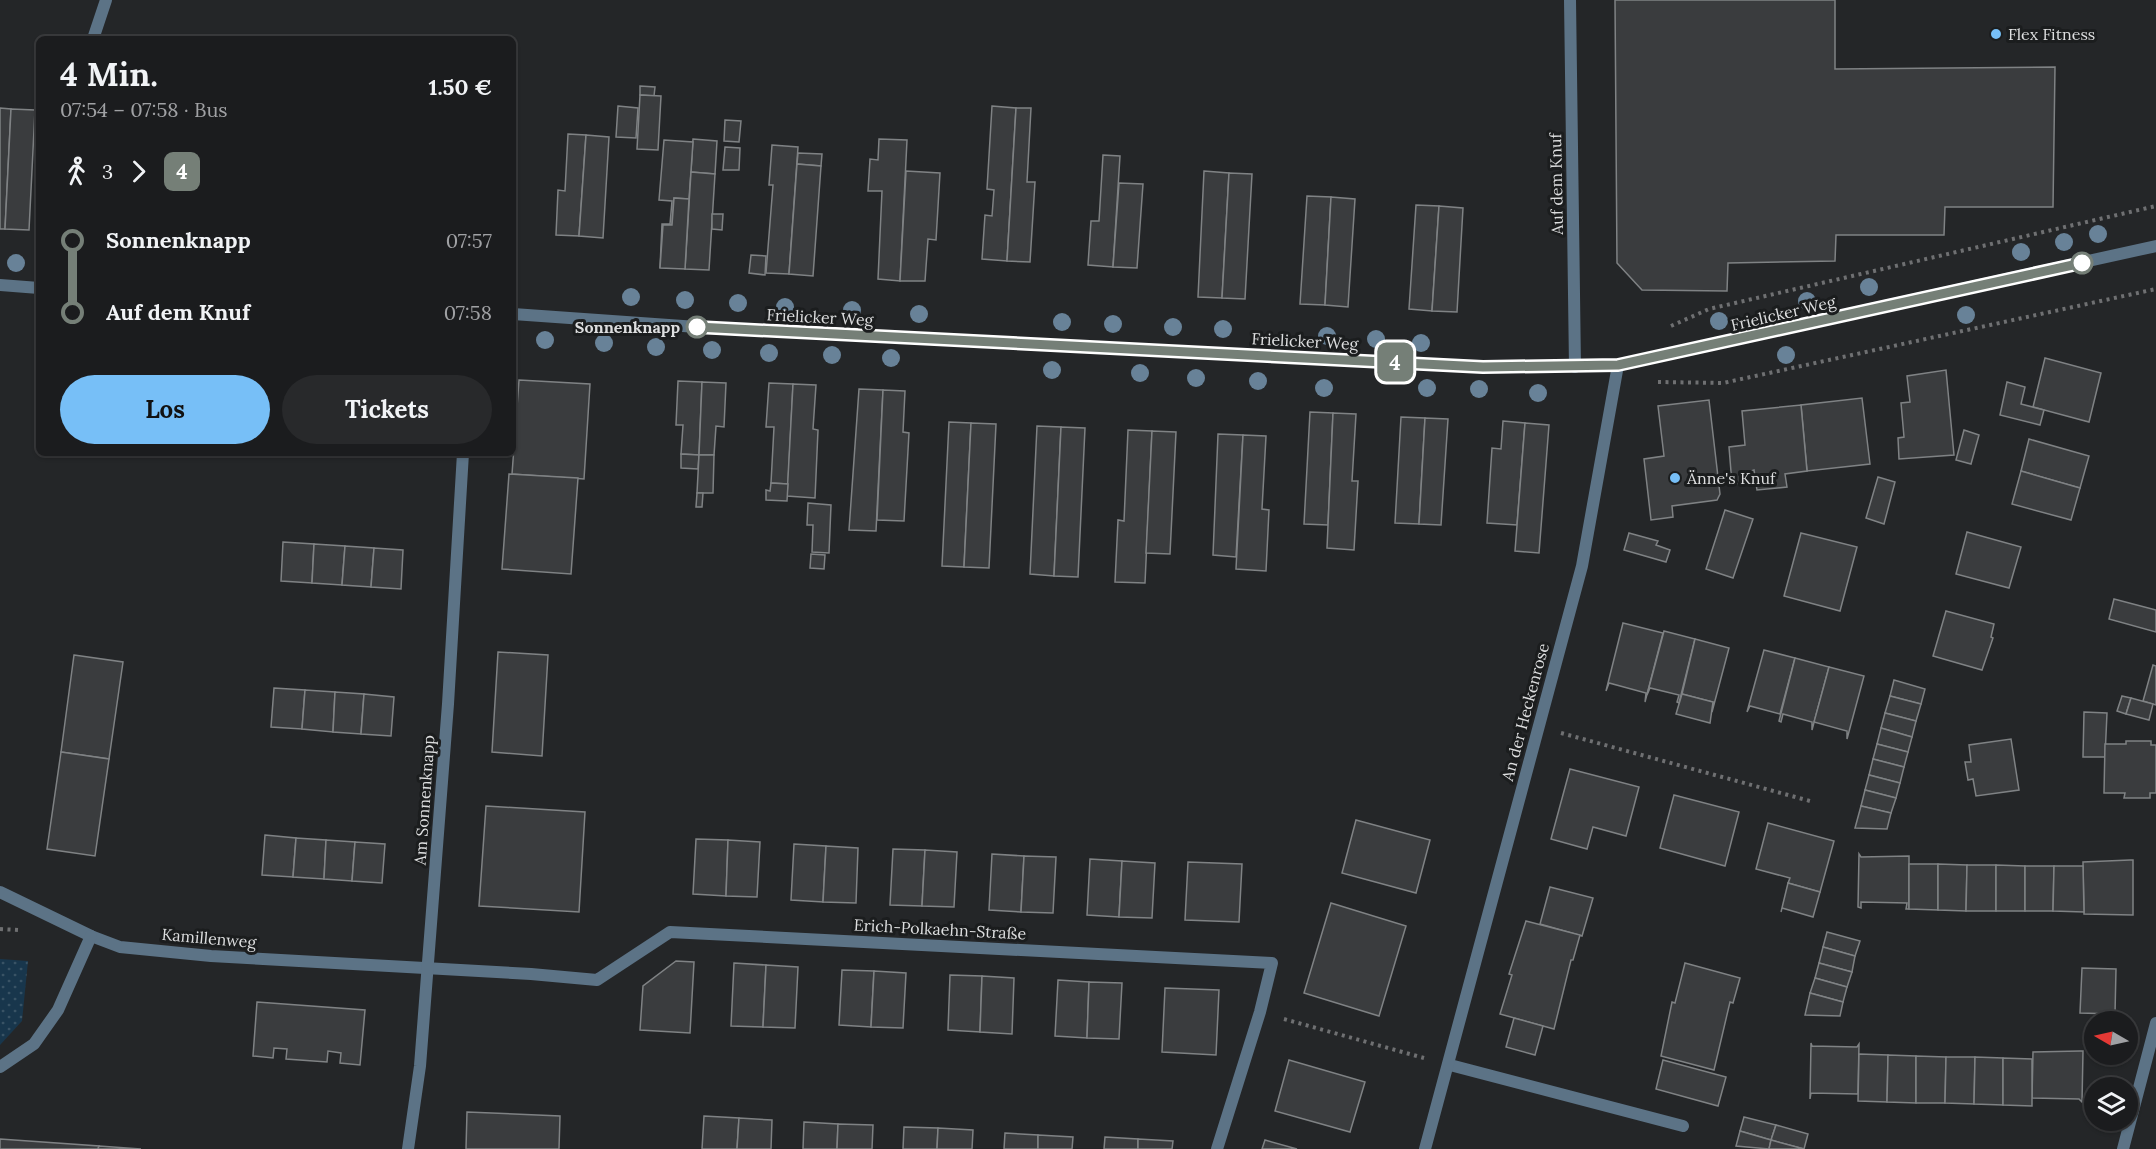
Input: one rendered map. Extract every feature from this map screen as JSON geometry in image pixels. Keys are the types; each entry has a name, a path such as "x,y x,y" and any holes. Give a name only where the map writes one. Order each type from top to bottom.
{"street":[{"path":"94,36 106,0"},
{"name":"Auf dem Knuf","path":"1570,0 1575,367"},
{"name":"Frielicker Weg","path":"516,314 697,327 1483,367 1575,367 1618,365 2156,246"},
{"path":"0,285 36,288"},
{"name":"An der Heckenrose","path":"1425,1149 1450,1065 1537,727 1582,566 1618,365"},
{"name":"Am Sonnenknapp","path":"408,1149 420,1066 448,704 463,456"},
{"name":"Kamillenweg","path":"0,892 91,936 120,947 427,970"},
{"name":"Erich-Polkaehn-Straße","path":"427,970 531,974 597,980 670,932 1272,963 1260,1012 1217,1149"},
{"path":"0,1067 34,1044 58,1010 91,936"},
{"path":"2123,1149 2156,1023"},
{"path":"1450,1065 1683,1126"}],"path":[{"path":"1666,328 1709,309 2156,206"},
{"path":"1618,365 1663,384 1723,383 2156,289"},
{"path":"1537,727 1810,801"},
{"path":"1260,1012 1450,1065"}],"shaded area":[{"path":"0,959 28,961 22,1021 0,1045"}],"building":[{"path":"1615,0 1835,0 1835,69 2055,67 2053,207 1945,207 1944,235 1836,235 1835,261 1728,263 1727,291 1642,290 1617,263"},
{"path":"640,86 655,87 654,96 640,95"},
{"path":"640,95 661,96 658,150 637,149"},
{"path":"618,106 638,108 636,138 616,137"},
{"path":"992,106 1016,108 1007,261 982,259 985,215 992,216 994,190 987,189"},
{"path":"0,108 11,109 5,229 0,229"},
{"path":"1016,108 1031,108 1027,182 1035,182 1030,262 1007,261"},
{"path":"11,109 35,110 29,230 5,229"},
{"path":"725,120 741,121 739,142 724,141"},
{"path":"568,134 586,135 579,236 556,235 558,190 565,191"},
{"path":"586,135 609,137 603,238 579,236"},
{"path":"693,139 717,141 715,174 691,172"},
{"path":"879,139 907,140 900,281 878,279 882,191 868,191 870,159 878,160"},
{"path":"664,140 693,142 689,199 674,198 672,225 663,225 660,268 662,224 670,224 672,201 659,200"},
{"path":"772,145 798,147 789,274 766,273 773,185 769,185"},
{"path":"725,147 740,148 739,170 723,170"},
{"path":"798,153 822,154 821,166 797,164"},
{"path":"1103,155 1120,156 1113,267 1088,265 1091,221 1099,221"},
{"path":"797,164 821,166 813,276 789,274"},
{"path":"906,171 940,173 936,240 928,239 925,281 900,281"},
{"path":"1204,171 1229,173 1222,298 1198,297"},
{"path":"691,172 715,174 709,270 685,269"},
{"path":"1229,173 1252,174 1245,299 1222,298"},
{"path":"1119,183 1143,184 1137,268 1113,267"},
{"path":"1307,196 1331,197 1325,305 1300,304"},
{"path":"1331,197 1355,199 1348,307 1325,305"},
{"path":"674,198 689,199 685,269 660,268 663,225 672,225"},
{"path":"1416,205 1439,206 1432,311 1409,309"},
{"path":"1439,206 1463,208 1457,312 1432,311"},
{"path":"712,214 723,214 722,230 712,229"},
{"path":"751,255 766,256 765,275 749,273"},
{"path":"2045,358 2101,373 2089,422 2033,407"},
{"path":"1946,370 1954,455 1899,459 1898,438 1904,437 1901,403 1910,402 1907,376"},
{"path":"519,380 590,384 584,479 512,474 513,456 516,456"},
{"path":"678,381 702,382 699,455 681,454 683,425 676,425"},
{"path":"702,382 726,383 724,427 716,426 714,455 699,455"},
{"path":"2007,382 2025,387 2021,404 2044,410 2040,425 2000,415"},
{"path":"769,383 793,384 788,484 771,483 774,427 766,427"},
{"path":"793,384 816,385 813,429 818,430 815,498 787,496"},
{"path":"859,389 883,390 876,531 849,530"},
{"path":"883,390 905,391 903,432 909,433 904,521 877,520"},
{"path":"1862,398 1870,464 1807,471 1801,405"},
{"path":"1709,400 1720,494 1717,500 1672,506 1673,517 1651,520 1644,459 1664,456 1658,406"},
{"path":"1801,405 1807,471 1785,474 1787,487 1757,490 1754,470 1751,471 1752,482 1732,484 1729,447 1745,445 1742,411"},
{"path":"1310,412 1333,413 1328,525 1304,524"},
{"path":"1333,413 1356,414 1352,481 1358,481 1354,550 1327,548"},
{"path":"1401,417 1425,418 1419,524 1395,523"},
{"path":"1425,418 1448,419 1441,525 1419,524"},
{"path":"1503,421 1525,423 1517,525 1487,523 1492,448 1501,449"},
{"path":"949,422 971,423 964,567 942,566"},
{"path":"971,423 996,424 989,568 964,567"},
{"path":"1525,423 1549,425 1539,553 1515,551"},
{"path":"1037,426 1061,427 1054,576 1030,574"},
{"path":"1061,427 1085,428 1078,577 1054,576"},
{"path":"1128,430 1152,431 1145,583 1115,582 1118,520 1124,521"},
{"path":"1964,430 1979,435 1971,464 1956,460"},
{"path":"1152,431 1176,432 1170,554 1146,553"},
{"path":"1218,434 1243,435 1236,557 1213,555"},
{"path":"1243,435 1266,436 1262,509 1269,510 1266,571 1236,569"},
{"path":"2029,439 2089,456 2080,488 2021,471"},
{"path":"681,454 699,455 698,469 681,468"},
{"path":"699,455 714,455 713,493 697,493"},
{"path":"2021,471 2080,488 2071,520 2012,504"},
{"path":"509,474 578,478 571,574 502,569"},
{"path":"1878,477 1895,482 1884,524 1866,518"},
{"path":"771,483 788,484 787,501 766,500 766,490 770,491"},
{"path":"697,493 703,493 702,507 696,507"},
{"path":"808,503 831,505 829,553 812,552 813,525 807,525"},
{"path":"1725,510 1753,519 1733,578 1706,569"},
{"path":"1967,532 2021,547 2009,588 1956,574"},
{"path":"1629,533 1658,541 1656,545 1670,550 1666,562 1624,550"},
{"path":"1801,533 1857,547 1840,611 1784,596"},
{"path":"283,542 314,544 312,583 281,581"},
{"path":"314,544 345,546 342,585 312,583"},
{"path":"345,546 374,548 371,587 342,585"},
{"path":"374,548 403,550 401,589 371,587"},
{"path":"811,554 825,555 824,569 810,568"},
{"path":"2114,599 2156,610 2156,632 2109,619"},
{"path":"1946,611 1994,624 1991,637 1993,638 1982,670 1933,656"},
{"path":"1623,623 1663,633 1645,702 1646,693 1609,683 1606,691"},
{"path":"1664,631 1695,639 1679,703 1677,702 1679,695 1650,688 1647,695"},
{"path":"1695,639 1729,648 1712,712 1713,702 1682,694"},
{"path":"1764,650 1795,658 1780,714 1750,706 1747,712"},
{"path":"498,652 548,655 542,756 492,752"},
{"path":"74,655 123,662 109,759 61,752"},
{"path":"1795,658 1829,667 1812,730 1812,722 1783,714 1781,722 1779,721"},
{"path":"2153,665 2156,666 2156,705 2143,701"},
{"path":"1829,667 1864,676 1847,739 1847,731 1814,722"},
{"path":"1894,680 1925,689 1921,704 1890,696"},
{"path":"274,688 305,690 302,729 271,727"},
{"path":"305,690 335,692 333,732 302,729"},
{"path":"335,692 364,694 361,734 333,732"},
{"path":"364,694 394,697 391,736 361,734"},
{"path":"1682,694 1713,702 1710,723 1676,714"},
{"path":"1890,696 1921,704 1916,721 1885,713"},
{"path":"2122,696 2131,698 2126,714 2117,711"},
{"path":"2131,698 2153,704 2149,720 2126,714"},
{"path":"2084,712 2107,713 2105,757 2083,757"},
{"path":"1885,713 1916,721 1912,737 1881,728"},
{"path":"1881,728 1912,737 1908,752 1877,744"},
{"path":"2011,739 2019,790 1976,796 1973,779 1968,780 1965,762 1971,762 1969,745"},
{"path":"2126,741 2151,741 2151,745 2156,745 2156,793 2150,793 2150,798 2124,798 2125,793 2104,793 2105,744 2126,744"},
{"path":"1877,744 1908,752 1904,767 1873,759"},
{"path":"61,752 109,759 95,856 47,849"},
{"path":"1873,759 1904,767 1900,783 1869,775"},
{"path":"1570,769 1639,787 1626,836 1593,827 1587,849 1551,839"},
{"path":"1869,775 1900,783 1896,798 1865,790"},
{"path":"1865,790 1896,798 1891,813 1861,806"},
{"path":"1674,795 1739,812 1725,866 1660,848"},
{"path":"486,806 585,812 579,912 479,906"},
{"path":"1861,806 1891,813 1887,829 1855,828"},
{"path":"1356,820 1430,840 1416,893 1342,873"},
{"path":"1768,823 1834,841 1820,892 1788,883 1790,878 1756,869"},
{"path":"265,835 296,838 293,877 262,875"},
{"path":"296,838 326,840 324,879 293,877"},
{"path":"696,839 728,840 726,896 693,894"},
{"path":"326,840 355,842 352,881 324,879"},
{"path":"728,840 760,842 757,897 726,896"},
{"path":"355,842 385,844 382,883 352,881"},
{"path":"794,844 826,846 823,902 791,900"},
{"path":"826,846 858,848 856,903 823,902"},
{"path":"893,849 925,850 922,906 890,905"},
{"path":"925,850 957,852 954,907 922,906"},
{"path":"992,854 1024,856 1021,912 989,910"},
{"path":"1859,854 1861,857 1909,856 1909,909 1906,909 1907,903 1861,902 1861,908 1858,907"},
{"path":"1024,856 1056,857 1053,913 1021,912"},
{"path":"1090,859 1122,861 1119,917 1087,915"},
{"path":"2133,860 2133,915 2084,914 2083,862"},
{"path":"1122,861 1155,863 1152,918 1119,917"},
{"path":"1188,862 1242,864 1239,922 1185,920"},
{"path":"1909,864 1938,864 1938,910 1909,909"},
{"path":"1938,864 1967,865 1966,911 1938,910"},
{"path":"1967,865 1996,865 1996,911 1966,911"},
{"path":"1996,865 2025,866 2025,911 1996,911"},
{"path":"2025,866 2054,866 2053,911 2025,911"},
{"path":"2054,866 2083,866 2084,912 2053,911"},
{"path":"1788,883 1820,892 1813,917 1782,908 1781,912"},
{"path":"1550,887 1593,898 1582,936 1540,924"},
{"path":"1331,903 1406,926 1379,1016 1304,993"},
{"path":"1526,921 1580,935 1573,960 1571,960 1554,1029 1500,1014 1512,975 1509,974"},
{"path":"1827,932 1860,941 1855,956 1823,947"},
{"path":"1823,947 1855,956 1852,972 1819,963"},
{"path":"676,961 694,962 690,1033 640,1030 643,986"},
{"path":"734,963 766,965 763,1027 731,1026"},
{"path":"1685,963 1740,978 1733,1003 1730,1002 1714,1070 1661,1056 1672,1002 1675,1003"},
{"path":"1819,963 1852,972 1847,987 1815,978"},
{"path":"766,965 798,967 795,1028 763,1027"},
{"path":"2082,968 2116,969 2115,1011 2080,1013"},
{"path":"842,970 874,971 871,1027 839,1025"},
{"path":"874,971 906,973 903,1028 871,1027"},
{"path":"950,975 982,976 980,1032 948,1030"},
{"path":"982,976 1014,978 1012,1034 980,1032"},
{"path":"1815,978 1847,987 1843,1002 1810,993"},
{"path":"1058,980 1089,982 1087,1038 1055,1036"},
{"path":"1089,982 1122,983 1119,1039 1087,1038"},
{"path":"1165,988 1219,990 1216,1055 1162,1052"},
{"path":"1810,993 1843,1002 1840,1016 1805,1015"},
{"path":"257,1002 365,1010 360,1065 340,1063 341,1053 328,1051 327,1062 286,1059 287,1049 274,1048 273,1058 253,1056"},
{"path":"1514,1018 1543,1026 1535,1055 1506,1047"},
{"path":"1811,1043 1812,1046 1857,1047 1859,1044 1858,1094 1811,1093 1810,1099"},
{"path":"2083,1051 2082,1102 2079,1099 2032,1098 2033,1052"},
{"path":"1859,1054 1888,1055 1887,1102 1858,1101"},
{"path":"1888,1055 1916,1056 1916,1103 1887,1102"},
{"path":"1916,1056 1946,1057 1945,1103 1916,1103"},
{"path":"1946,1057 1975,1057 1974,1104 1945,1103"},
{"path":"1975,1057 2003,1058 2003,1105 1974,1104"},
{"path":"2003,1058 2032,1059 2032,1106 2003,1105"},
{"path":"1289,1060 1365,1082 1350,1132 1275,1111"},
{"path":"1663,1060 1726,1077 1718,1106 1656,1089"},
{"path":"467,1112 560,1116 559,1149 466,1149"},
{"path":"704,1116 739,1118 737,1149 702,1149"},
{"path":"1744,1117 1776,1125 1771,1140 1740,1131"},
{"path":"739,1118 772,1120 771,1149 737,1149"},
{"path":"804,1122 838,1124 837,1149 803,1149"},
{"path":"838,1124 873,1125 872,1149 837,1149"},
{"path":"1776,1125 1808,1134 1804,1149 1771,1140"},
{"path":"904,1127 938,1128 937,1149 903,1149"},
{"path":"938,1128 973,1130 972,1149 937,1149"},
{"path":"1740,1131 1771,1140 1769,1149 1736,1146"},
{"path":"1005,1133 1038,1135 1038,1149 1004,1149"},
{"path":"1038,1135 1073,1137 1072,1149 1038,1149"},
{"path":"1105,1137 1138,1139 1138,1149 1104,1149"},
{"path":"0,1139 99,1146 98,1149 0,1149"},
{"path":"1138,1139 1173,1141 1172,1149 1138,1149"},
{"path":"1265,1140 1297,1149 1262,1149"},
{"path":"1771,1140 1804,1149 1769,1149"},
{"path":"99,1146 141,1149 98,1149"}],"bus line":[{"name":"4","path":"697,327 1483,367 1575,367 1618,365 1671,355 2082,263"}],"place":[{"name":"Flex Fitness","path":"1996,34"},
{"name":"Sonnenknapp","path":"697,327"},
{"name":"Änne's Knuf","path":"1675,478"}]}
